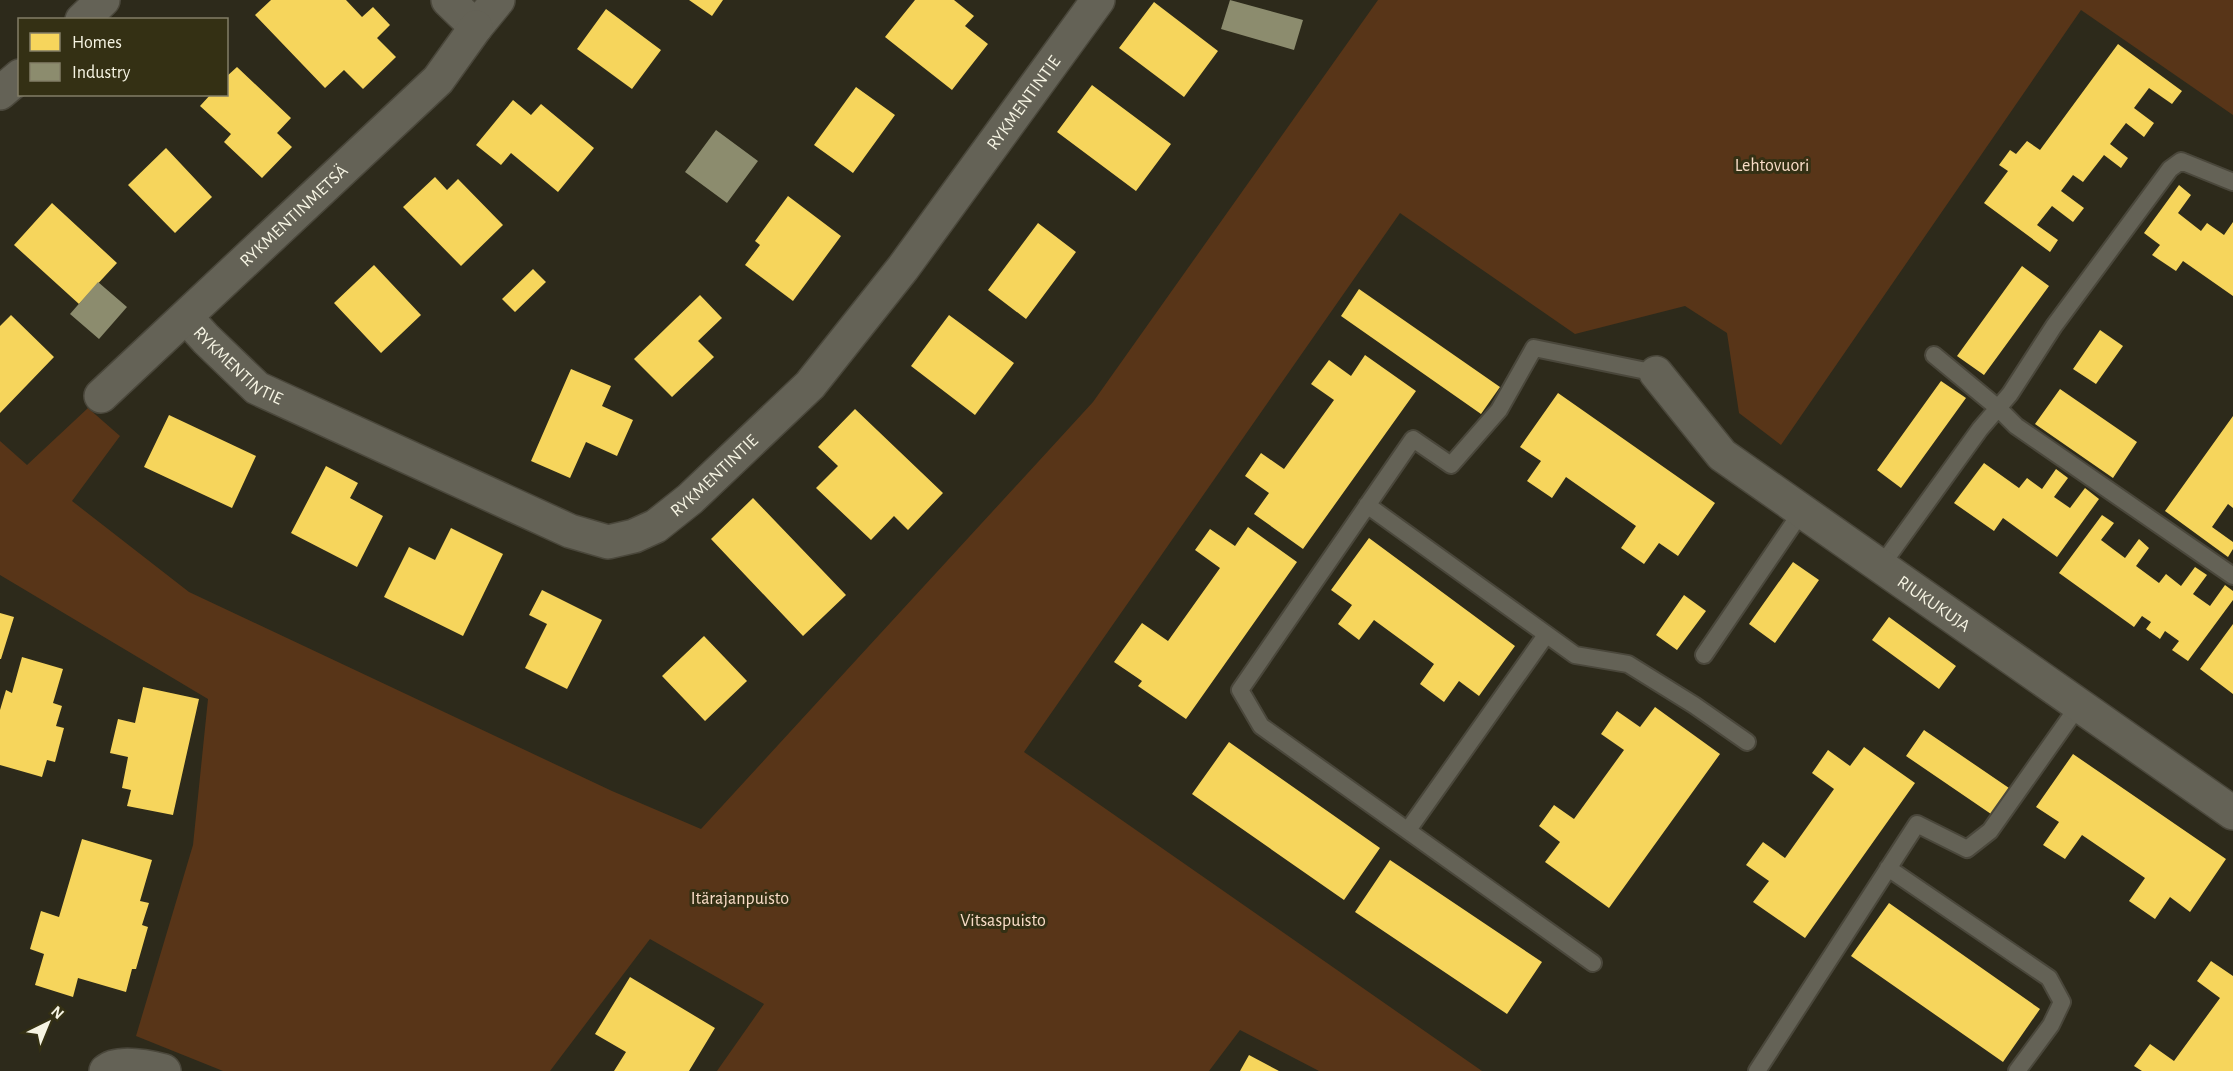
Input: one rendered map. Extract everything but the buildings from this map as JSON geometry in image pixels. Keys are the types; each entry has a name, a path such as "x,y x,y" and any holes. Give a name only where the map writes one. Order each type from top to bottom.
{"street":[{"path":"84,18 103,0"},
{"path":"448,0 476,27 498,0"},
{"name":"RYKMENTINTIE","path":"186,317 257,388 570,531 608,542 634,536 656,526 690,499 810,385 903,268 1098,0"},
{"name":"RYKMENTINMETSÄ","path":"101,396 358,158 438,80 476,27"},
{"path":"0,93 18,78"},
{"name":"RIUKUKUJA","path":"1656,373 1722,455 2233,813"},
{"path":"106,1071 109,1068 137,1065 164,1071"}],"lane":[{"path":"1881,566 1980,429 2010,394 2054,326 2170,169 2181,161 2233,182"},
{"path":"1593,963 1262,726 1240,690 1413,439 1451,465 1499,410 1534,348 1656,373"},
{"path":"1934,356 1998,408 2016,426 2232,574"},
{"path":"1367,506 1575,655 1628,664 1694,705 1747,742"},
{"path":"1704,655 1802,511"},
{"path":"1408,830 1546,635"},
{"path":"1757,1071 1917,824 1967,849 1990,831 2079,705"},
{"path":"1888,868 2049,978 2062,1002 2051,1025 2017,1071"}],"green space":[{"path":"1378,0 2233,0 2233,115 2081,10 1781,445 1739,413 1727,333 1685,306 1575,334 1400,213 1024,752 1482,1071 1319,1071 1240,1030 1209,1071 717,1071 764,1004 650,939 550,1071 223,1071 136,1036 193,845 208,699 0,575 0,441 27,465 88,408 120,436 72,501 189,592 612,791 701,829 1093,402"}],"park label":[{"name":"Lehtovuori","path":"1772,165"},
{"name":"Itärajanpuisto","path":"740,898"},
{"name":"Vitsaspuisto","path":"1003,920"}]}
